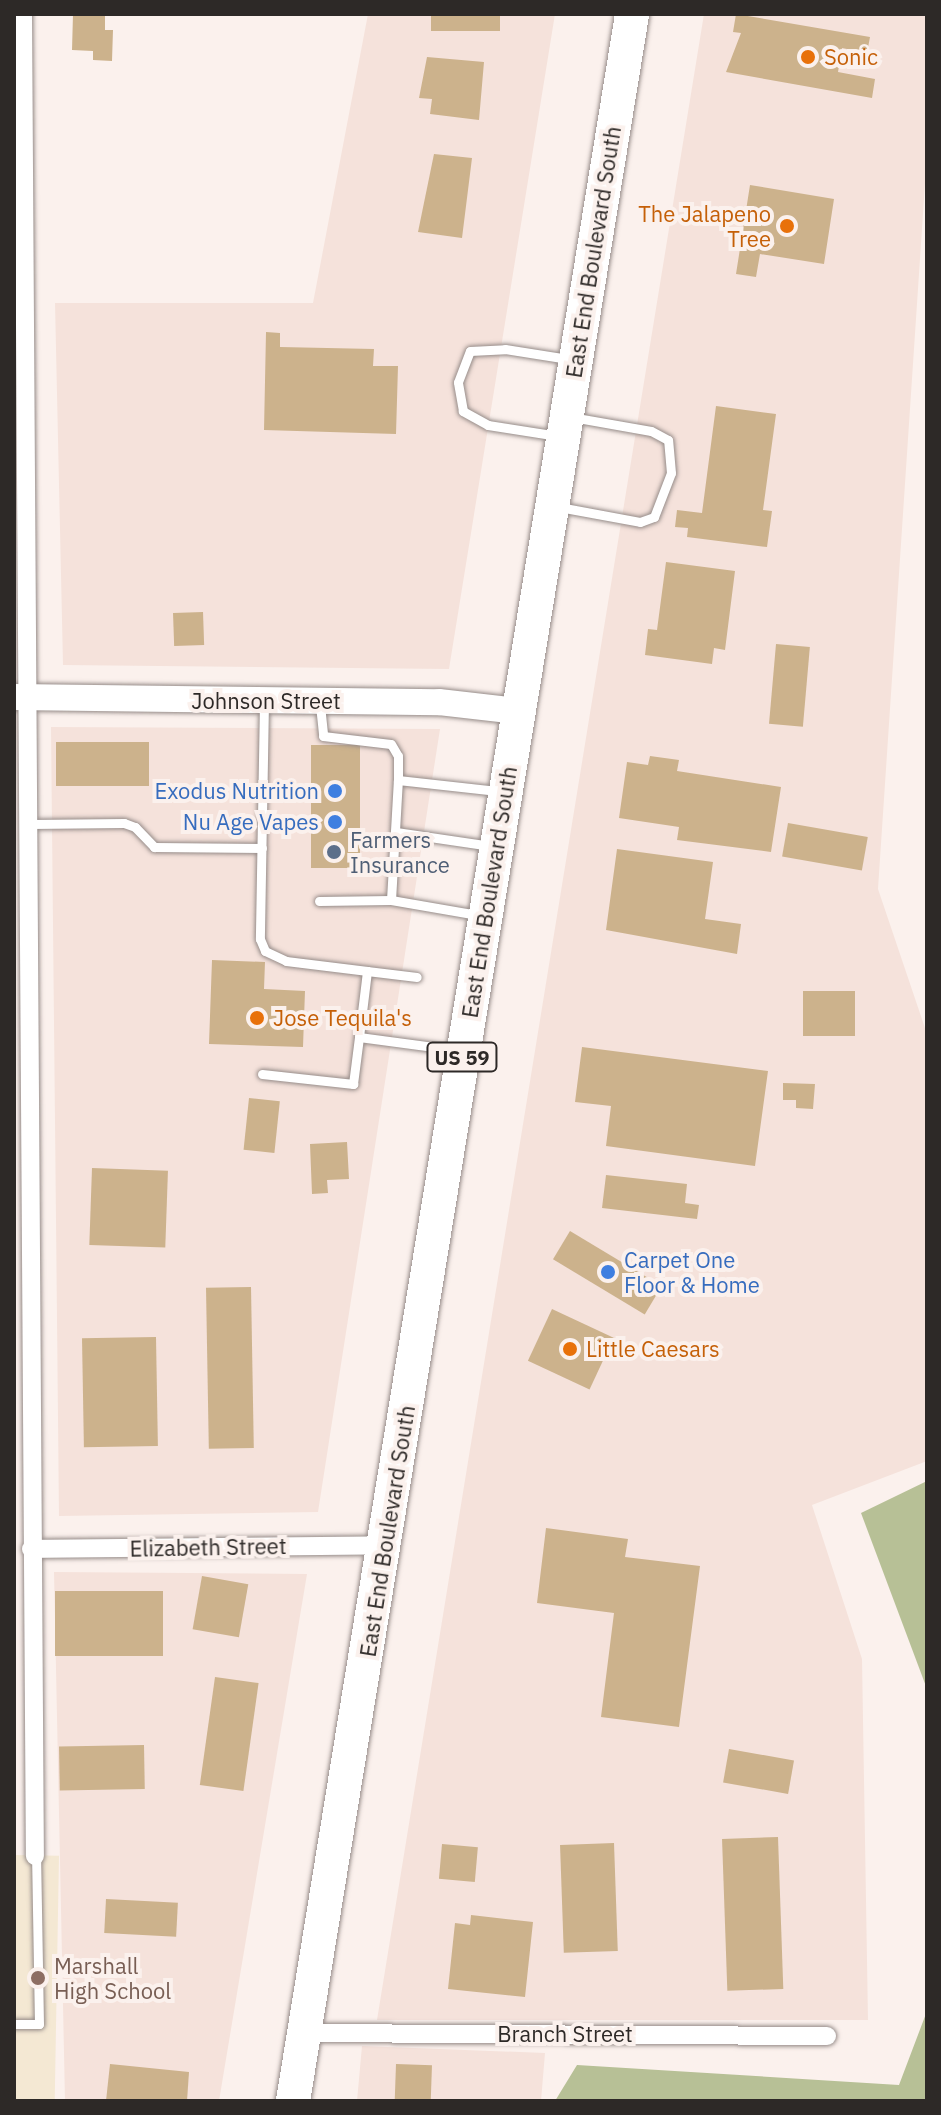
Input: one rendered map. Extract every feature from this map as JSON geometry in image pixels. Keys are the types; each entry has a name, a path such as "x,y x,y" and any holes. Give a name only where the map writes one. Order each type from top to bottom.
{"highway":[{"name":"East End Boulevard South","path":"293,2101 632,14"}],"street":[{"path":"23,14 21,697 31,824 34,980 22,1257 31,1549 35,1856"},
{"name":"Johnson Street","path":"21,697 439,702 518,711"},
{"path":"14,980 34,980"},
{"name":"Elizabeth Street","path":"31,1549 385,1545"},
{"name":"Branch Street","path":"304,2033 827,2036"}],"lane":[{"path":"551,506 640,522 654,517 671,473 668,440 651,431 488,425 463,411 458,382 470,351 505,349 575,360"},
{"path":"264,701 260,939 265,951 286,961 417,977"},
{"path":"321,702 323,736 386,741 397,750 391,900"},
{"path":"398,780 505,792"},
{"path":"31,824 124,823 135,827 154,847 262,848"},
{"path":"396,832 496,847"},
{"path":"319,901 391,900 485,916"},
{"path":"262,1074 353,1084 367,971"},
{"path":"359,1037 463,1051"},
{"path":"14,2024 39,2024 35,1856"}],"shaded area":[{"path":"368,14 555,14 449,669 63,665 55,303 313,303"},
{"path":"704,14 927,14 927,154 878,889 927,1034 927,1461 812,1505 862,1659 868,2020 377,2020"},
{"path":"51,727 440,729 318,1512 59,1516"},
{"path":"54,1572 307,1574 219,2101 65,2101"},
{"name":"Marshall High School","path":"14,1855 59,1856 55,2101 14,2101"},
{"path":"362,2046 545,2053 541,2101 357,2101"}],"green space":[{"path":"927,1481 927,1689 861,1513"},
{"path":"927,2011 927,2101 555,2101 577,2065 899,2085"}],"building":[{"path":"73,14 105,14 105,30 113,30 112,61 93,60 93,51 72,50"},
{"path":"431,14 500,14 500,31 431,31"},
{"path":"736,14 870,37 867,53 842,48 838,72 875,79 872,98 726,72 741,33 733,32"},
{"path":"427,57 484,62 479,120 430,114 432,99 419,98"},
{"path":"434,154 472,158 462,238 418,232"},
{"name":"The Jalapeno Tree","path":"750,185 834,199 824,264 760,254 756,277 736,274"},
{"path":"266,332 280,333 280,347 374,349 373,366 398,366 396,434 264,430"},
{"path":"716,406 776,414 763,510 772,511 767,547 687,537 688,528 675,527 677,510 702,513"},
{"path":"666,562 735,571 725,650 714,648 712,664 645,655 648,629 657,630"},
{"path":"203,612 204,645 174,646 173,613"},
{"path":"776,644 810,647 803,727 769,724"},
{"path":"56,742 149,742 149,786 56,786"},
{"path":"311,745 360,745 360,868 311,868"},
{"path":"650,756 679,760 677,771 781,787 771,852 677,840 679,827 619,818 627,762 648,765"},
{"path":"788,823 868,837 862,871 782,856"},
{"path":"617,849 713,862 705,919 741,924 737,954 606,930"},
{"name":"Jose Tequila's","path":"212,960 265,962 264,989 305,991 303,1047 209,1044"},
{"path":"803,991 855,991 855,1036 803,1036"},
{"path":"582,1047 768,1071 755,1166 606,1146 611,1106 575,1102"},
{"path":"783,1083 815,1084 813,1109 796,1108 796,1100 783,1100"},
{"path":"249,1098 280,1101 274,1153 244,1150"},
{"path":"347,1142 349,1179 327,1180 328,1193 312,1194 310,1144"},
{"path":"92,1168 168,1171 165,1248 89,1245"},
{"path":"606,1175 687,1184 685,1203 699,1205 697,1219 602,1208"},
{"name":"Carpet One Floor & Home","path":"570,1231 662,1286 645,1314 553,1259"},
{"path":"251,1287 254,1448 209,1449 206,1288"},
{"name":"Little Caesars","path":"552,1309 614,1338 590,1389 528,1361"},
{"path":"156,1337 158,1446 84,1447 82,1338"},
{"path":"546,1528 628,1539 625,1557 700,1566 679,1727 601,1717 614,1613 537,1603"},
{"path":"202,1576 248,1584 239,1637 193,1629"},
{"path":"55,1591 163,1591 163,1656 55,1656"},
{"path":"215,1677 259,1683 243,1791 200,1785"},
{"path":"144,1745 145,1789 60,1790 59,1746"},
{"path":"729,1749 794,1760 788,1794 723,1782"},
{"path":"778,1837 783,1989 727,1991 722,1839"},
{"path":"614,1843 618,1951 564,1953 560,1845"},
{"path":"442,1844 478,1847 475,1882 439,1879"},
{"path":"106,1899 178,1903 176,1937 104,1933"},
{"path":"471,1915 533,1922 525,1997 448,1989 455,1923 470,1925"},
{"path":"110,2064 189,2072 187,2101 106,2101"},
{"path":"396,2064 432,2065 431,2101 395,2101"}],"place":[{"name":"Sonic","path":"808,57"},
{"name":"The Jalapeno Tree","path":"787,226"},
{"name":"Exodus Nutrition","path":"335,791"},
{"name":"Nu Age Vapes","path":"335,822"},
{"name":"Farmers Insurance","path":"334,852"},
{"name":"Jose Tequila's","path":"257,1018"},
{"name":"Carpet One Floor & Home","path":"608,1272"},
{"name":"Little Caesars","path":"570,1349"},
{"name":"Marshall High School","path":"38,1978"}]}
